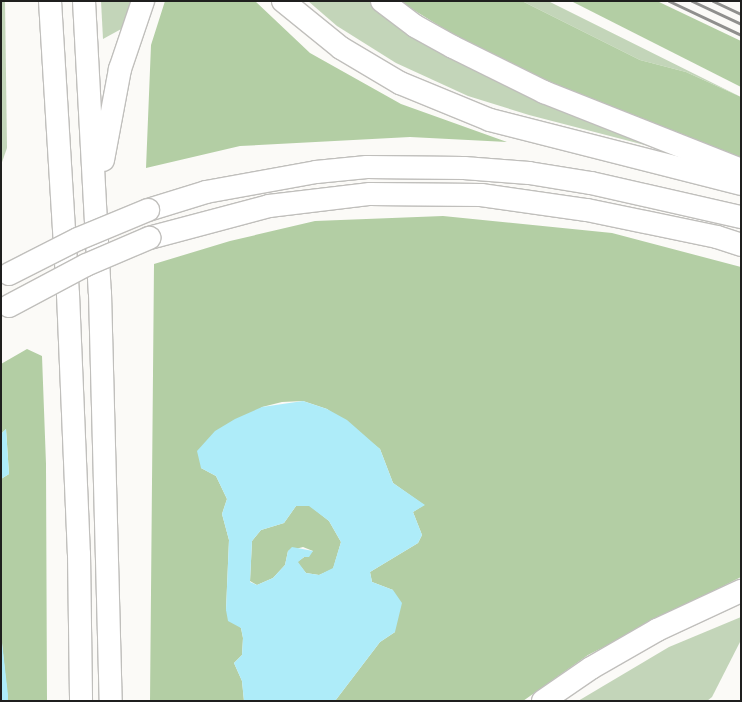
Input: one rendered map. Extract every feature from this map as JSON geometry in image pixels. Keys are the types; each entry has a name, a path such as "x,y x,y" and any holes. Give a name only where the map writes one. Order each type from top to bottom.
{"highway":[{"path":"50,1 68,310 78,554 81,701"},
{"path":"84,1 96,202 109,551 111,701"},
{"path":"96,202 112,102 143,1"},
{"path":"284,1 341,48 400,83 490,120 741,184"},
{"path":"382,1 415,26 446,44 544,92 741,170"},
{"path":"5,276 78,239 148,210 206,192 316,172 367,167 457,168 528,173 591,183 741,217"},
{"path":"5,308 86,265 149,238 269,206 370,194 481,195 587,210 717,237 741,245"},
{"path":"543,701 591,668 657,630 741,591"}],"green space":[{"path":"1,1 5,1 7,148 1,165"},
{"path":"101,1 131,1 123,28 103,39"},
{"path":"165,1 255,1 310,53 401,104 507,142 410,137 240,146 146,168 151,45"},
{"path":"308,1 372,1 691,157 529,115 468,96 396,63 337,26"},
{"path":"399,1 522,1 640,60 686,72 741,97 741,158 546,82 477,49"},
{"path":"522,1 548,1 741,97 686,72 640,60"},
{"path":"571,1 657,1 741,41 741,87"},
{"path":"443,216 612,233 741,267 741,577 588,655 523,701 335,701 380,642 395,632 393,590 372,582 370,572 418,543 422,535 413,512 424,505 393,483 380,449 327,409 303,401 282,402 262,407 201,468 216,476 227,499 222,514 229,540 226,610 241,628 243,638 242,655 234,663 242,681 244,701 150,701 154,264 230,241 315,221"},
{"path":"27,349 42,356 46,464 47,701 8,701 1,634 1,479 9,474 6,429 1,434 1,364"},
{"path":"309,505 329,521 341,542 333,569 319,575 306,573 297,562 313,551 303,547 288,551 285,565 273,578 257,585 250,581 252,541 261,530 284,523 296,506"},
{"path":"741,617 741,640 712,697 707,701 578,701 669,647"}],"water":[{"path":"303,401 327,409 347,420 380,449 393,483 425,505 413,512 422,535 418,543 370,572 372,582 393,590 402,603 395,632 380,642 335,701 244,701 242,681 234,663 242,655 243,638 241,628 228,621 226,610 229,540 222,514 227,499 216,476 201,468 197,451 215,431 235,419 262,407","holes":["296,506 309,506 329,521 341,542 333,568 319,575 306,573 298,562 304,557 309,557 313,551 292,547 288,551 285,565 273,578 257,585 250,582 252,541 261,530 284,523"]},
{"path":"6,429 9,474 1,479 1,434"},
{"path":"1,634 8,695 8,701 1,701"}],"railway":[{"path":"669,1 741,35"},
{"path":"692,1 741,24"},
{"path":"713,1 741,14"}]}
